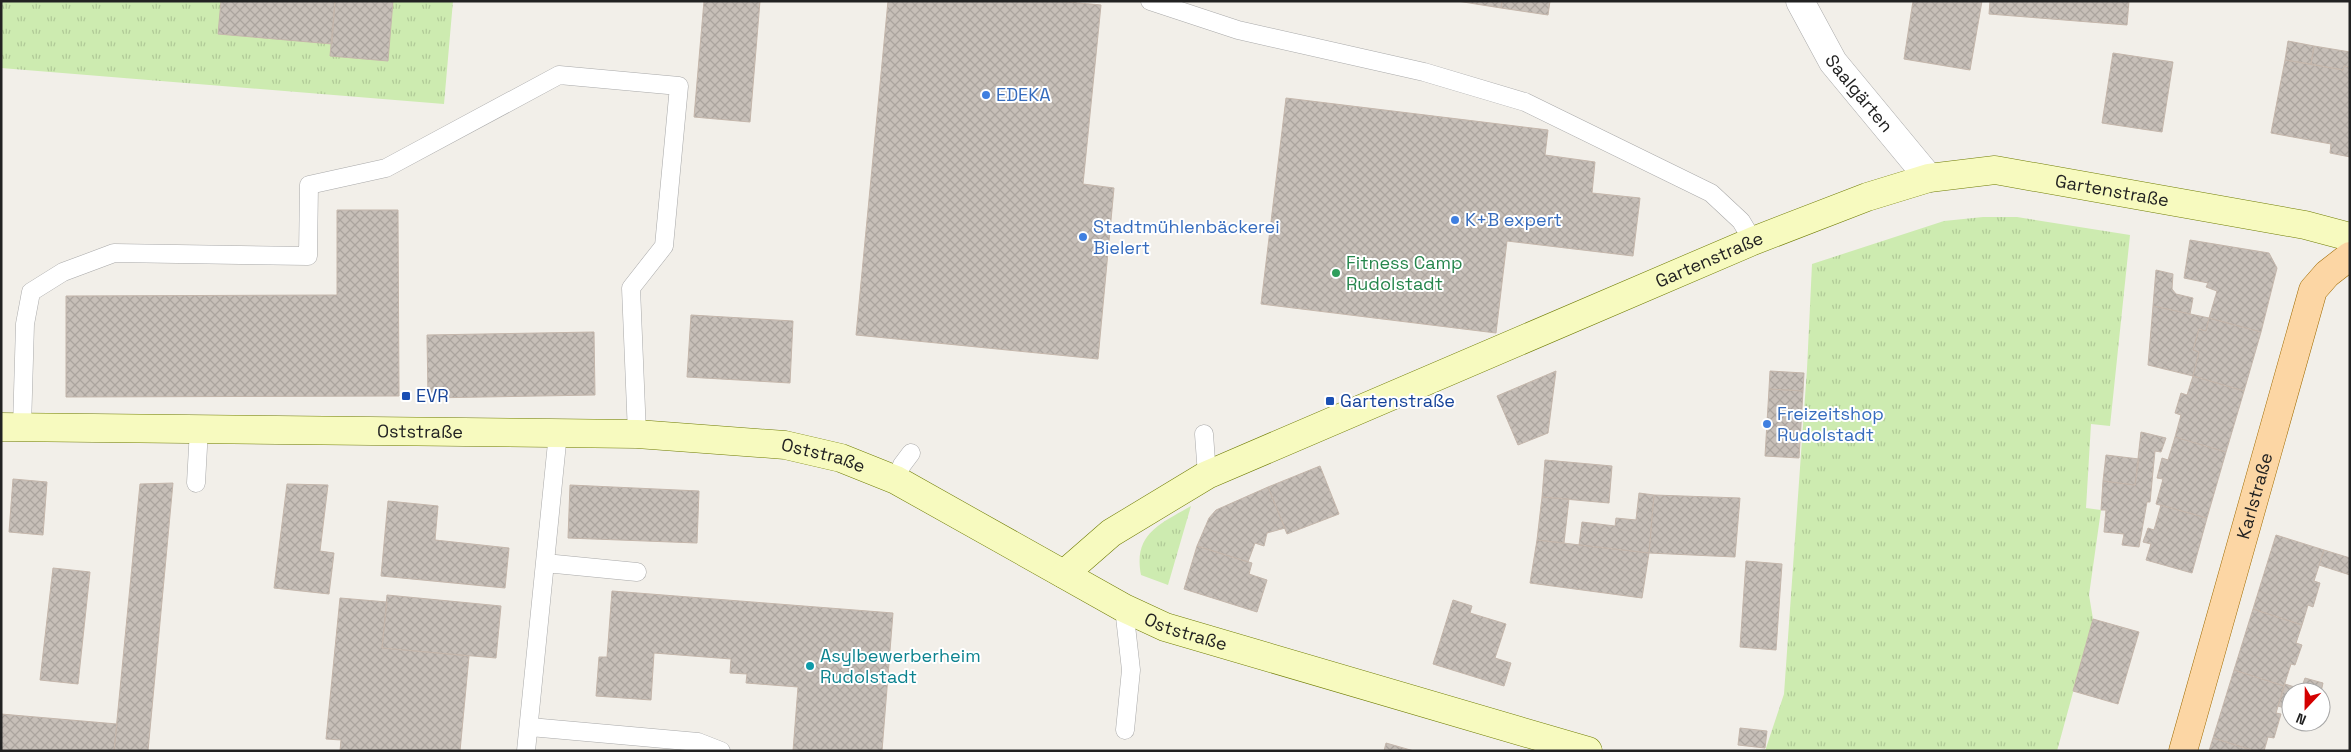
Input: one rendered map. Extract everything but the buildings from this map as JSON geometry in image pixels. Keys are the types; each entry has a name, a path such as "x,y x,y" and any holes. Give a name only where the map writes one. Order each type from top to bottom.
{"main road":[{"name":"Gartenstraße","path":"1064,574 1112,533 1207,474 1753,242 1867,197 1929,178 1995,170 2305,225 2350,237"},
{"name":"Karlstraße","path":"2183,751 2313,290 2327,274 2350,256"},
{"name":"Oststraße","path":"12,427 637,434 785,445 841,458 896,480 1124,608 1165,626 1588,751"}],"street":[{"name":"Saalgärten","path":"1800,1 1833,62 1929,178"}],"lane":[{"path":"1150,1 1238,30 1424,72 1525,102 1711,193 1741,221 1753,242"},
{"path":"12,427 25,324 32,292 63,272 114,253 308,256 309,185 386,168 559,75 679,86 664,246 631,288 637,434"},
{"path":"196,483 200,429"},
{"path":"526,751 530,727 558,433"},
{"path":"1204,434 1207,474"},
{"path":"896,480 902,465 911,453"},
{"path":"546,563 636,572"},
{"path":"1124,608 1131,670 1125,730"},
{"path":"530,727 698,742 721,751"}],"green space":[{"path":"1,1 453,1 444,104 1,68"},
{"path":"1983,217 2017,217 2130,235 2110,426 2091,424 2086,508 2101,510 2089,595 2093,619 2057,751 1765,751 1784,694 1807,369 1812,264 1944,221"},
{"path":"1191,506 1168,585 1141,575 1141,549 1145,540 1159,525"}],"place":[{"name":"EDEKA","path":"986,95"},
{"name":"K+B expert","path":"1455,220"},
{"name":"Stadtmühlenbäckerei Bielert","path":"1083,237"},
{"name":"Fitness Camp Rudolstadt","path":"1336,273"},
{"name":"EVR","path":"406,396"},
{"name":"Gartenstraße","path":"1330,401"},
{"name":"Freizeitshop Rudolstadt","path":"1767,424"},
{"name":"Asylbewerberheim Rudolstadt","path":"810,666"}]}
